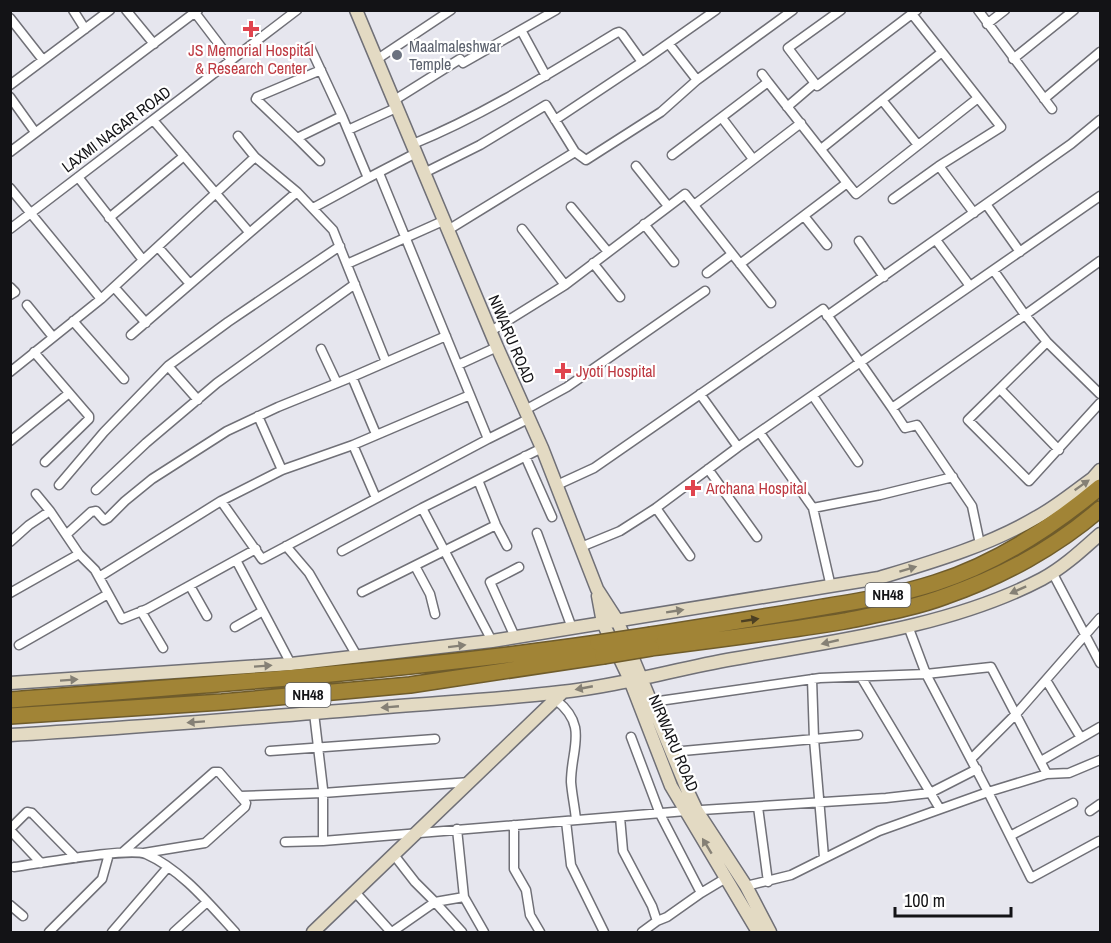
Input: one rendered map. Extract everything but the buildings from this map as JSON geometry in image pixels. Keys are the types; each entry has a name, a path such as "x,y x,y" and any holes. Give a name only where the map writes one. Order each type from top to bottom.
{"highway":[{"name":"NH48","path":"10,716 222,702 410,685 862,601 935,583 979,565 1077,507 1101,488"},
{"name":"NH48","path":"651,642 823,624 898,610 945,597 984,581 1028,558 1101,509"},
{"name":"NH48","path":"10,700 300,678 601,650"}],"street":[{"path":"73,10 85,29"},
{"path":"10,85 110,10"},
{"path":"126,10 154,44"},
{"name":"LAXMI NAGAR ROAD","path":"10,229 297,10"},
{"path":"376,60 451,10"},
{"path":"348,130 395,105 460,59 463,63 556,10"},
{"path":"555,120 716,10"},
{"path":"424,173 480,145 546,105 575,152 586,160 661,112 697,80 793,10"},
{"path":"841,10 788,48 818,87 914,12 942,52 1001,127 939,166 893,199"},
{"path":"978,10 1052,109"},
{"path":"987,24 1005,10"},
{"path":"1013,59 1074,10"},
{"path":"10,152 195,11 231,60"},
{"name":"NIWARU ROAD","path":"359,12 376,60 558,485 597,589 617,620 636,679"},
{"path":"10,18 14,30 43,60"},
{"path":"521,30 546,76"},
{"path":"313,208 379,173 414,148 546,76 619,32 642,62"},
{"path":"669,44 697,80"},
{"path":"310,47 368,178"},
{"path":"820,149 942,52"},
{"path":"1044,99 1101,52"},
{"path":"320,161 256,99 321,70"},
{"path":"672,155 722,118 765,78 856,194 978,98"},
{"path":"787,106 815,83"},
{"path":"10,97 35,132"},
{"path":"882,100 918,145"},
{"path":"297,138 342,116"},
{"path":"722,118 753,159"},
{"path":"153,120 249,232"},
{"path":"827,316 1071,144 1101,120"},
{"path":"694,205 801,123"},
{"path":"238,136 255,157 297,192 333,230 386,362"},
{"path":"347,264 407,238 446,226 575,152"},
{"path":"109,218 184,156"},
{"path":"10,372 101,299 255,157"},
{"path":"636,166 668,206"},
{"path":"939,166 974,213"},
{"path":"379,173 488,439"},
{"path":"78,177 143,260"},
{"path":"740,264 847,183"},
{"path":"10,188 101,299"},
{"path":"131,335 297,192"},
{"path":"491,331 565,285 685,194 771,303"},
{"path":"581,547 620,531 656,508 738,447 1101,196"},
{"path":"986,204 1020,252"},
{"path":"572,207 608,252"},
{"path":"804,216 826,245"},
{"path":"644,224 674,262"},
{"path":"522,229 565,285"},
{"path":"936,240 970,286"},
{"path":"859,241 884,277"},
{"path":"59,485 104,432 168,366 340,246"},
{"path":"158,247 190,284"},
{"path":"707,273 732,254"},
{"path":"892,408 1101,261"},
{"path":"593,263 620,297"},
{"path":"994,271 1047,342 1101,394"},
{"path":"96,490 217,383 355,284"},
{"path":"10,287 15,292 10,295"},
{"path":"114,287 146,323"},
{"path":"220,501 262,559 488,439 527,415 705,291"},
{"path":"27,305 53,337"},
{"path":"558,485 594,468 823,309 905,428 917,425 953,477 972,506 980,544"},
{"path":"73,321 124,379"},
{"path":"67,534 91,512 96,511 104,520 108,518 152,479 227,430 446,336"},
{"path":"1047,342 968,420 1029,481 1101,403"},
{"path":"458,365 497,347"},
{"path":"321,349 337,383"},
{"path":"34,352 89,416 89,419 45,462"},
{"path":"168,366 198,400"},
{"path":"352,377 376,434"},
{"path":"1000,389 1059,450"},
{"path":"10,441 68,394"},
{"path":"700,394 738,447"},
{"path":"99,576 220,501 282,470 353,445 470,395"},
{"path":"813,396 858,462"},
{"path":"258,416 282,470"},
{"path":"760,433 813,508 831,586"},
{"path":"353,445 376,498"},
{"path":"342,551 542,448"},
{"path":"525,456 552,517"},
{"path":"708,469 757,537"},
{"path":"10,683 291,664 492,641 879,578 938,560 997,538 1037,517 1101,470"},
{"path":"813,508 953,477"},
{"path":"478,480 507,546"},
{"path":"36,494 67,534 79,554 95,570 122,619 256,549"},
{"path":"422,508 492,641"},
{"path":"656,508 690,556"},
{"path":"10,542 50,511"},
{"path":"362,592 496,525"},
{"path":"537,533 572,628"},
{"path":"10,735 560,696 909,626 1007,595 1052,573 1101,534"},
{"path":"286,546 309,573 357,656"},
{"path":"10,593 79,554"},
{"path":"236,560 291,664"},
{"path":"415,566 430,594 435,614"},
{"path":"515,638 490,582 519,567"},
{"path":"1052,573 1101,663"},
{"path":"189,586 207,616"},
{"name":"NIRWARU ROAD","path":"597,589 603,623 651,702 672,752 692,811 726,878 758,933"},
{"path":"19,645 108,594"},
{"path":"141,611 163,648"},
{"path":"236,627 263,611"},
{"path":"971,759 1016,714 1101,618"},
{"path":"909,626 926,674 1031,878 1099,841"},
{"path":"651,702 812,679 926,674 991,667 1047,774"},
{"path":"861,676 940,809"},
{"name":"NIRWARU ROAD","path":"636,679 671,786 692,811 746,886 770,933"},
{"path":"812,679 814,739 824,857"},
{"path":"1046,680 1081,738"},
{"path":"321,930 355,892 560,696"},
{"path":"560,696 576,729 571,782 576,820"},
{"path":"314,713 323,793 323,841"},
{"path":"1041,761 1101,728"},
{"path":"672,752 858,735"},
{"path":"631,737 660,814 701,893"},
{"path":"270,751 435,739"},
{"path":"746,886 792,874 879,831 988,792 1047,774 1069,773 1099,763"},
{"path":"285,842 323,841 930,793 976,769"},
{"path":"14,867 123,852 144,853 205,843 245,807 246,803 219,772 214,772 123,852"},
{"path":"240,796 323,793 470,782"},
{"path":"1010,836 1073,803"},
{"path":"1090,811 1101,804"},
{"path":"758,807 768,882"},
{"path":"41,863 10,829 27,812 32,813 76,858"},
{"path":"620,817 623,851 652,906 657,921"},
{"path":"566,821 570,865 604,933"},
{"path":"514,825 513,869 526,890 530,915 540,933"},
{"path":"457,829 464,897 484,933"},
{"path":"144,853 168,867 207,902 235,933"},
{"path":"49,933 102,879 110,854"},
{"path":"394,855 415,882 462,933"},
{"path":"112,933 168,867"},
{"path":"642,933 657,921 667,917 726,878"},
{"path":"355,892 392,933 435,902 464,897"},
{"path":"174,932 207,902"},
{"path":"10,905 22,916"}],"place":[{"name":"JS Memorial Hospital & Research Center","path":"251,29"},
{"name":"Maalmaleshwar Temple","path":"397,55"},
{"name":"Jyoti Hospital","path":"563,371"},
{"name":"Archana Hospital","path":"693,488"}]}
